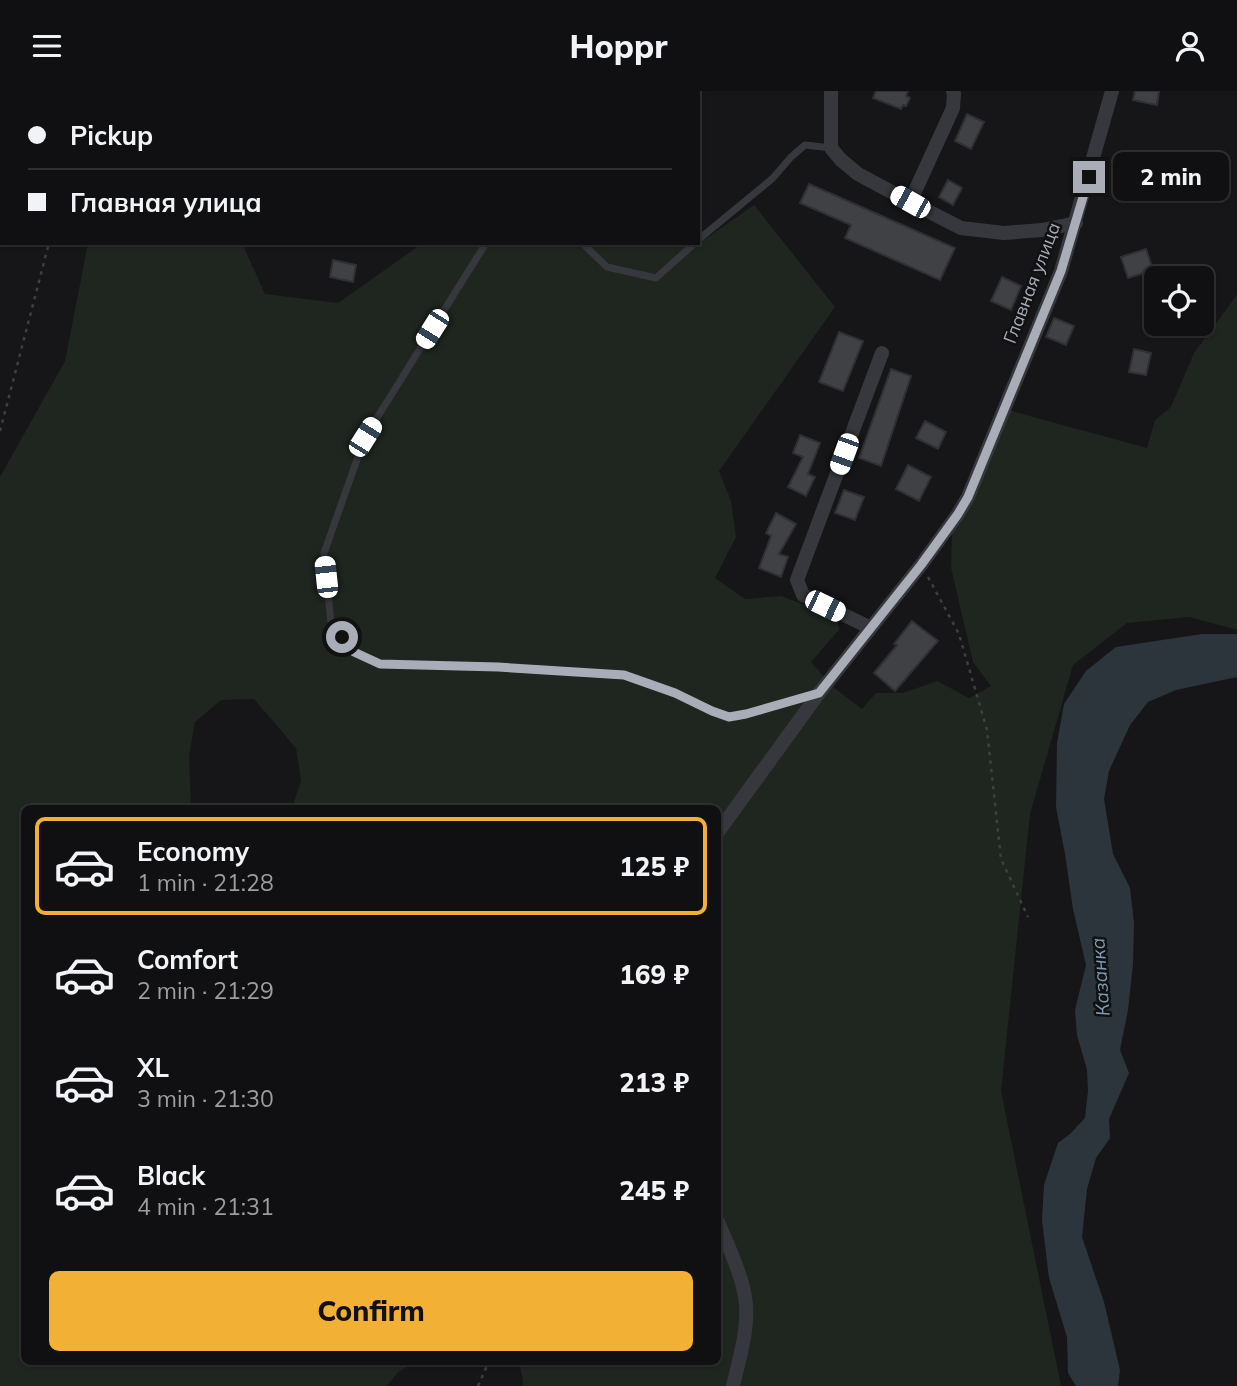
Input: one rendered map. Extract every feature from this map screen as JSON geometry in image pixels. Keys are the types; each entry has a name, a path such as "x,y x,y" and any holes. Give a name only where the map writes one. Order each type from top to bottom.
{"street":[{"path":"831,91 831,148 858,174 961,227 1004,233 1042,230 1076,223"},
{"path":"910,202 953,108 953,91"},
{"name":"Главная улица","path":"721,828 819,693 921,565 968,497 1061,271 1112,91"},
{"path":"871,628 803,595 797,580 882,353"},
{"path":"721,1230 743,1285 746,1304 746,1323 733,1386"}],"lane":[{"path":"700,239 773,179 805,145 831,148"},
{"path":"485,245 365,437 324,553 331,623 354,652 380,664 498,667 624,675 675,693 729,717 819,693"},
{"path":"584,245 607,267 656,278 693,245"}],"path":[{"path":"0,431 48,245"},
{"path":"921,565 959,634 987,730 1001,859 1028,917"},
{"path":"478,1386 487,1365"}],"shaded area":[{"path":"754,205 835,307 719,471 731,501 736,537 715,578 745,599 781,596 837,617 839,630 811,662 833,687 862,709 876,693 903,693 937,681 969,698 991,686 973,662 951,568 952,533 1008,410 1147,448 1155,420 1171,407 1194,353 1207,336 1214,336 1214,326 1237,295 1237,630 1190,617 1127,623 1073,665 1030,814 1001,1091 1061,1386 523,1386 520,1365 721,1365 721,805 293,805 301,781 296,748 254,699 221,700 195,722 189,756 191,805 21,805 21,1365 410,1365 397,1373 387,1386 0,1386 0,477 65,361 88,245 243,245 265,294 338,303 420,245 700,245"}],"water":[{"name":"Казанка","path":"1202,634 1237,634 1237,677 1176,690 1148,702 1130,725 1109,771 1104,799 1113,854 1130,888 1134,923 1128,1010 1120,1050 1129,1073 1109,1119 1110,1138 1096,1158 1087,1189 1082,1237 1104,1302 1120,1370 1118,1386 1076,1386 1068,1373 1067,1337 1049,1278 1042,1220 1044,1185 1058,1143 1085,1118 1088,1091 1087,1070 1077,1035 1075,1010 1086,965 1073,909 1056,807 1057,743 1064,704 1086,671 1116,647"}],"building":[{"path":"876,91 908,91 906,96 910,98 901,109 873,98"},
{"path":"1135,91 1159,91 1157,105 1133,100"},
{"path":"967,114 984,122 971,149 955,141"},
{"path":"948,180 962,188 953,205 939,197"},
{"path":"809,184 955,248 940,280 845,238 851,225 800,203"},
{"path":"1146,249 1152,266 1144,266 1144,273 1128,278 1121,257"},
{"path":"333,260 356,265 353,282 330,277"},
{"path":"1002,277 1021,286 1011,310 991,301"},
{"path":"1054,318 1074,326 1066,345 1046,337"},
{"path":"839,332 863,341 843,391 819,382"},
{"path":"1134,349 1151,353 1146,375 1129,372"},
{"path":"891,369 911,376 881,466 859,458"},
{"path":"925,421 946,432 938,449 916,438"},
{"path":"800,435 820,443 808,474 815,477 806,496 788,487 803,457 793,453"},
{"path":"908,465 931,477 919,501 896,489"},
{"path":"844,490 864,497 855,520 835,513"},
{"path":"776,513 796,524 779,554 788,557 781,577 759,568 771,536 766,533"},
{"path":"912,621 938,641 895,691 874,673"}],"route":[{"path":"342,637 354,652 380,664 498,667 624,675 675,693 729,717 819,693 921,565 968,497 1061,271 1089,177"}]}
